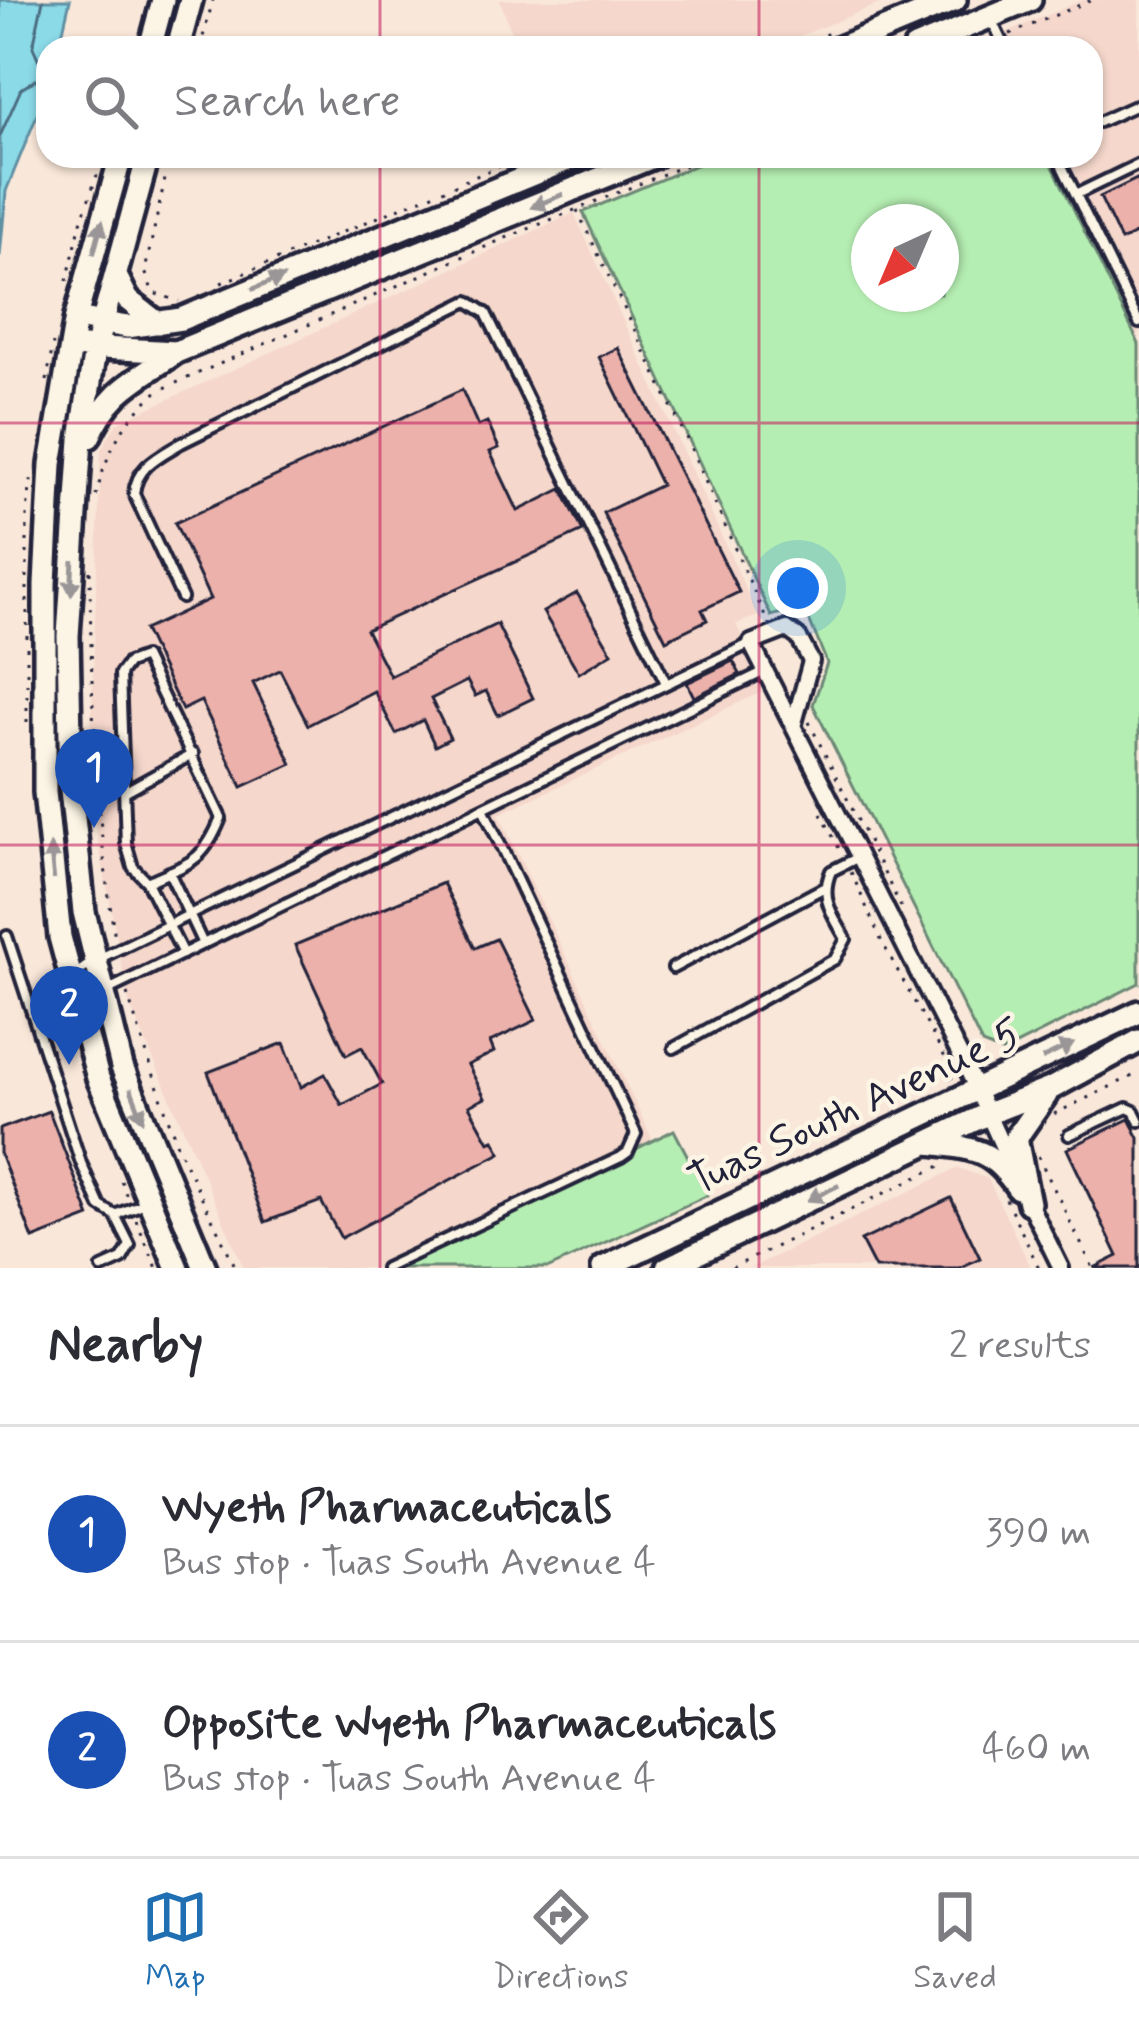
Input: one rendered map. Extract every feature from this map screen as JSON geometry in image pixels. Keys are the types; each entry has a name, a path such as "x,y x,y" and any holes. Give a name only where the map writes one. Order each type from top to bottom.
{"street":[{"path":"154,36 164,0"},
{"path":"181,36 191,0"},
{"path":"868,36 956,0"},
{"path":"943,36 1030,0"},
{"path":"118,168 76,317 51,464 43,700 45,792 60,937 70,978 98,1078 177,1268"},
{"path":"145,168 95,350 79,461 68,699 77,850 94,961 122,1067 205,1268"},
{"path":"76,317 127,327 181,319 548,168"},
{"path":"79,461 108,401 176,352 626,168"},
{"path":"117,278 128,300 158,323"},
{"path":"71,344 95,350 176,352"},
{"path":"801,721 811,669 799,638 788,628 751,643 780,706 801,721 861,857 1061,1268"},
{"name":"Tuas South Avenue 5","path":"603,1268 1139,1012"},
{"name":"Tuas South Avenue 5","path":"667,1268 988,1114 1050,1090 1139,1041"},
{"path":"1029,1203 1016,1138 1050,1090"},
{"path":"928,1143 974,1147 1003,1166 1029,1203"}],"lane":[{"path":"990,16 999,36"},
{"path":"1103,120 1139,104"},
{"path":"1077,194 1139,164"},
{"path":"1063,168 1139,323"},
{"path":"182,598 134,494 148,464 181,443 468,301 486,313 666,683"},
{"path":"70,978 94,961 751,643"},
{"path":"147,882 202,854 221,818 149,662 141,657 120,674 126,843 133,867 147,882 183,954"},
{"path":"102,993 764,672"},
{"path":"124,791 193,754"},
{"path":"385,1268 620,1157 628,1152 636,1134 484,808"},
{"path":"674,1048 835,959 846,939 826,902 824,888 831,871 861,857"},
{"path":"169,872 203,944"},
{"path":"673,968 824,888"},
{"path":"7,936 81,1163 100,1206 116,1215 130,1245 122,1259 102,1268"},
{"path":"1070,1135 1127,1108 1139,1121"},
{"path":"116,1215 147,1202"}],"path":[{"path":"203,36 213,0"},
{"path":"1005,36 1092,0"},
{"path":"167,168 145,271 153,293 180,301"},
{"path":"212,288 496,168"},
{"path":"95,499 105,459 124,423 158,391 678,168"},
{"path":"577,209 768,622 781,618"},
{"path":"90,562 99,836 117,951"},
{"path":"801,721 908,921"},
{"path":"123,982 178,1148 236,1268"},
{"path":"1048,1117 1139,1072"},
{"path":"1031,1142 1093,1268"},
{"path":"732,1268 952,1160"},
{"path":"1026,1240 1039,1268"}],"shaded area":[{"path":"500,0 889,0 800,36 513,36"},
{"path":"1083,0 1139,0 1139,344 1054,168 1103,168 1103,36 998,36"},
{"path":"574,213 758,616 736,624 766,690 499,814 653,1141 400,1268 244,1268 129,1003 89,793 101,450 117,423"},
{"path":"958,1168 988,1179 1031,1268 751,1268"}],"green space":[{"path":"688,168 1054,168 1139,344 1139,983 1002,1052 982,1044 813,705 827,663 804,607 771,616 583,212"},
{"path":"674,1130 708,1195 549,1268 400,1268"}],"water":[{"path":"0,0 70,0 62,36 36,36 36,117 6,191 0,256"}],"building":[{"path":"1139,178 1139,232 1121,241 1100,197"},
{"path":"618,348 739,592 702,610 707,620 666,640 603,513 661,485 599,357"},
{"path":"462,390 478,426 487,422 499,448 490,452 518,511 562,489 583,531 366,630 390,676 497,624 533,698 498,715 486,691 475,696 467,681 431,699 450,738 435,746 423,720 396,734 374,691 308,725 280,670 253,683 292,764 242,787 201,701 182,710 144,630 210,599 175,523"},
{"path":"577,593 612,653 579,673 543,612"},
{"path":"733,661 740,674 694,697 687,683"},
{"path":"443,883 475,948 496,939 536,1020 490,1042 494,1052 468,1065 485,1098 469,1106 489,1142 494,1140 501,1153 341,1238 321,1201 265,1222 208,1072 284,1043 301,1087 325,1074 342,1105 382,1084 362,1047 346,1055 295,945"},
{"path":"49,1111 90,1217 33,1239 0,1153 0,1129"},
{"path":"1129,1119 1139,1138 1139,1268 1094,1268 1118,1256 1067,1149"},
{"path":"951,1198 980,1258 959,1268 875,1268 861,1241"}],"place":[{"name":"Wyeth Pharmaceuticals","path":"94,828"},
{"name":"Opposite Wyeth Pharmaceuticals","path":"69,1065"}]}
